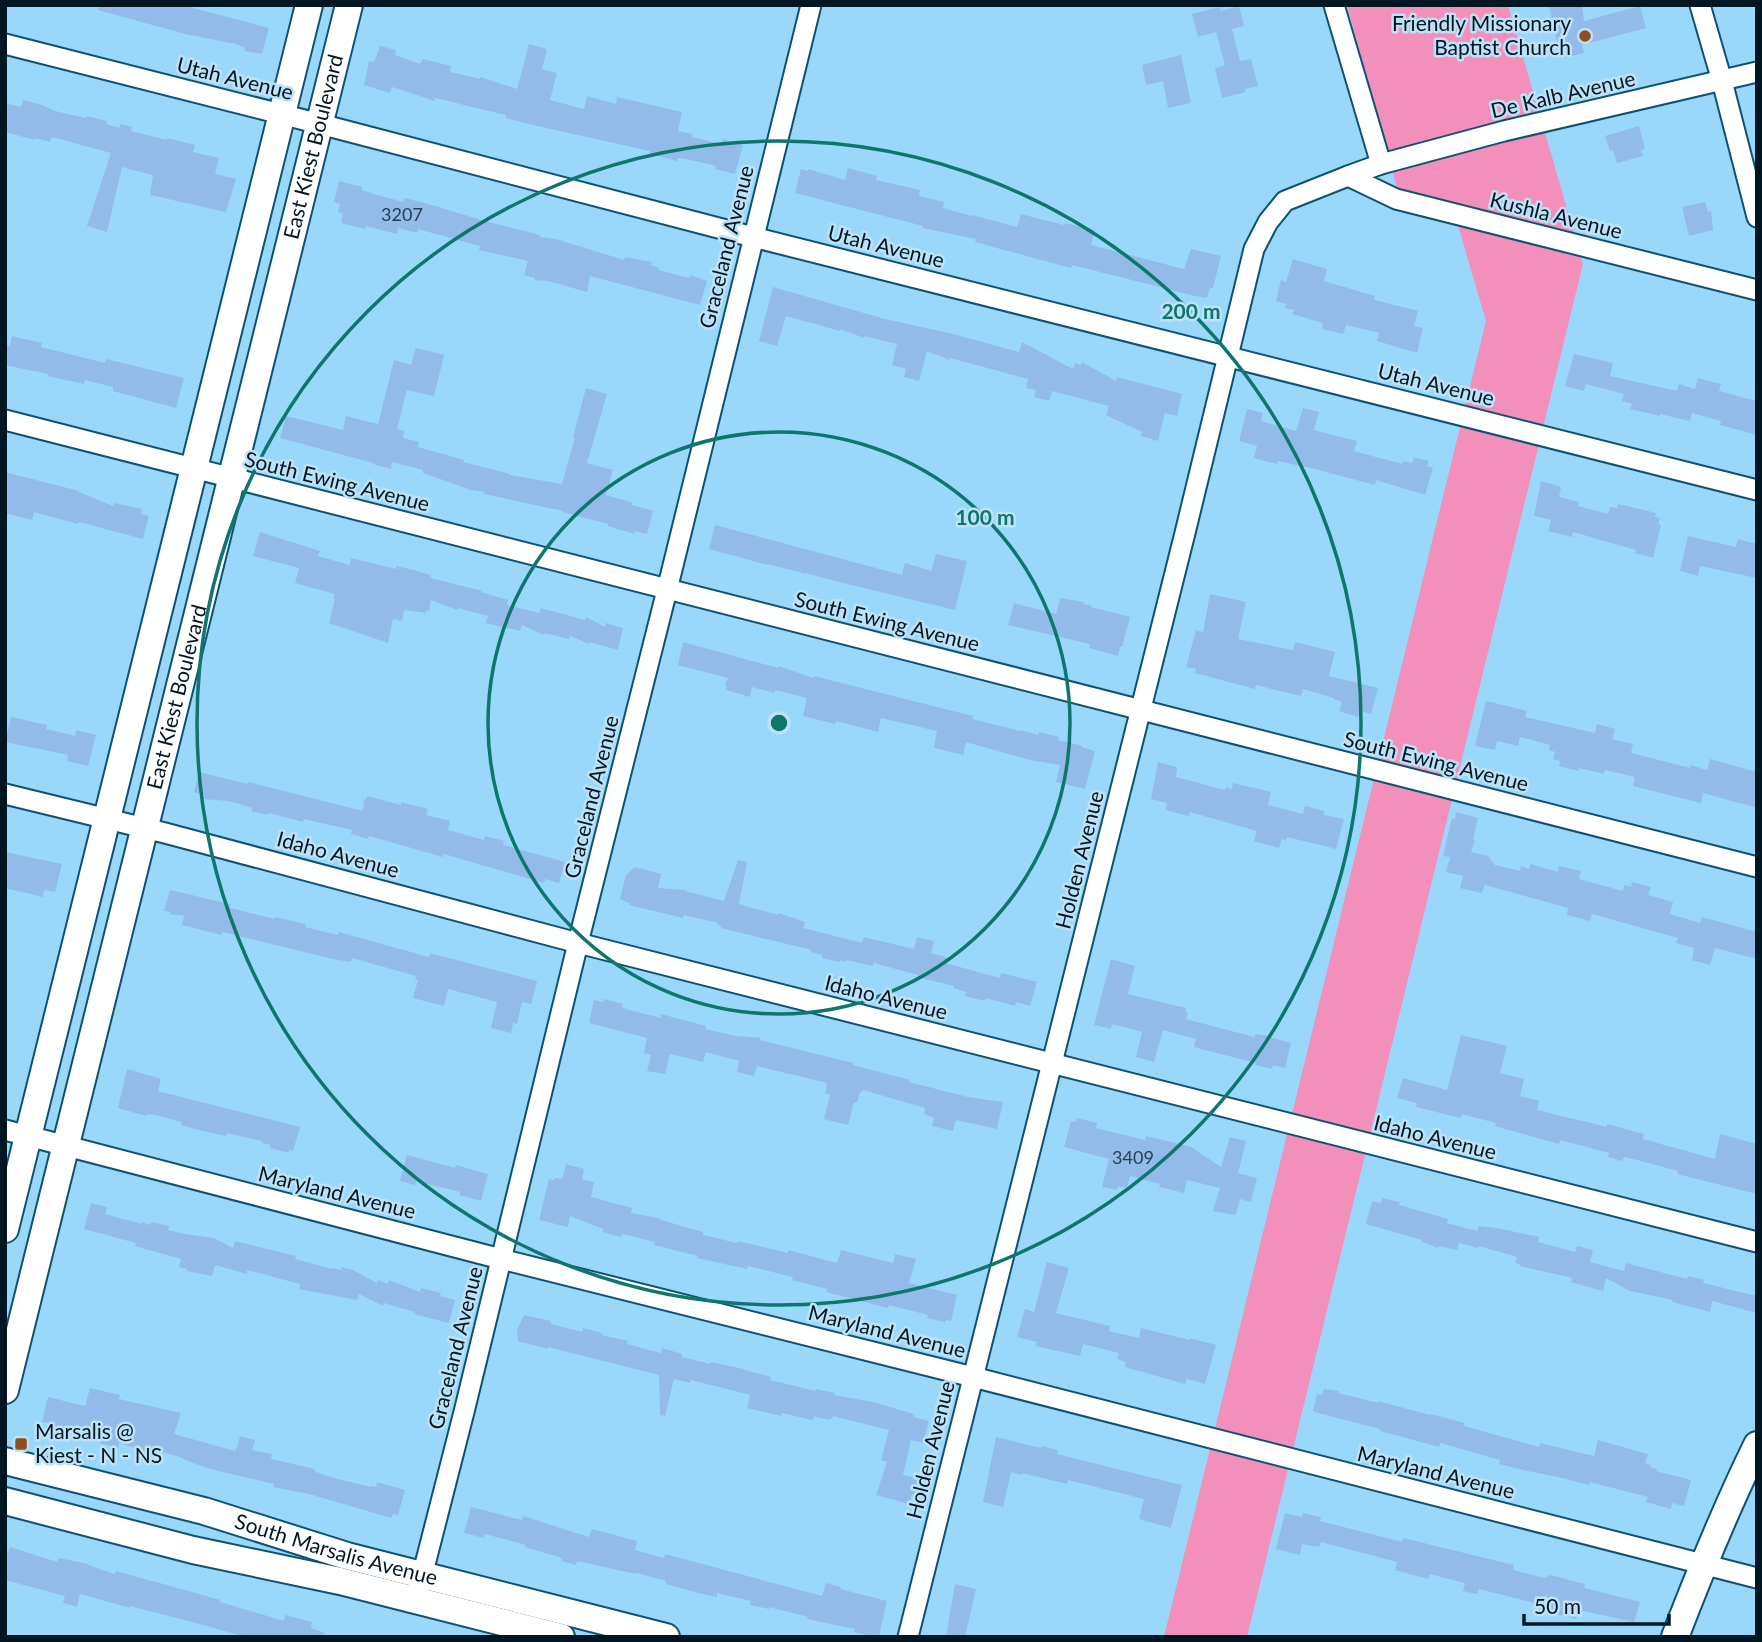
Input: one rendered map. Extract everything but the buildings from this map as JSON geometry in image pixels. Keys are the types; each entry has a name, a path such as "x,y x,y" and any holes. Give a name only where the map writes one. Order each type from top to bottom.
{"main road":[{"name":"East Kiest Boulevard","path":"5,1229 17,1133 107,820 309,5"},
{"name":"East Kiest Boulevard","path":"5,1390 349,5"},
{"path":"1675,1637 1703,1564 1757,1446"},
{"name":"South Marsalis Avenue","path":"5,1461 204,1511 347,1556 419,1587 561,1637"},
{"name":"South Marsalis Avenue","path":"5,1502 193,1550 341,1580 419,1587 666,1637"}],"street":[{"name":"Graceland Avenue","path":"419,1587 811,5"},
{"path":"1334,5 1381,164"},
{"path":"1700,5 1757,217"},
{"name":"Utah Avenue","path":"5,44 753,237 1757,490"},
{"name":"De Kalb Avenue","path":"1381,164 1504,131 1757,72"},
{"name":"Holden Avenue","path":"908,1637 1254,249 1268,222 1285,201 1381,164"},
{"name":"Kushla Avenue","path":"1348,176 1396,199 1757,290"},
{"name":"South Ewing Avenue","path":"5,420 1757,867"},
{"name":"Idaho Avenue","path":"5,794 145,828 578,943 1757,1242"},
{"name":"Maryland Avenue","path":"17,1133 501,1259 1757,1578"}],"shaded area":[{"path":"1347,5 1508,5 1583,264 1247,1637 1164,1637 1486,321 1452,205 1398,191"}],"place":[{"name":"Friendly Missionary Baptist Church","path":"1585,36"},
{"name":"Marsalis @ Kiest - N - NS","path":"21,1444"}]}
